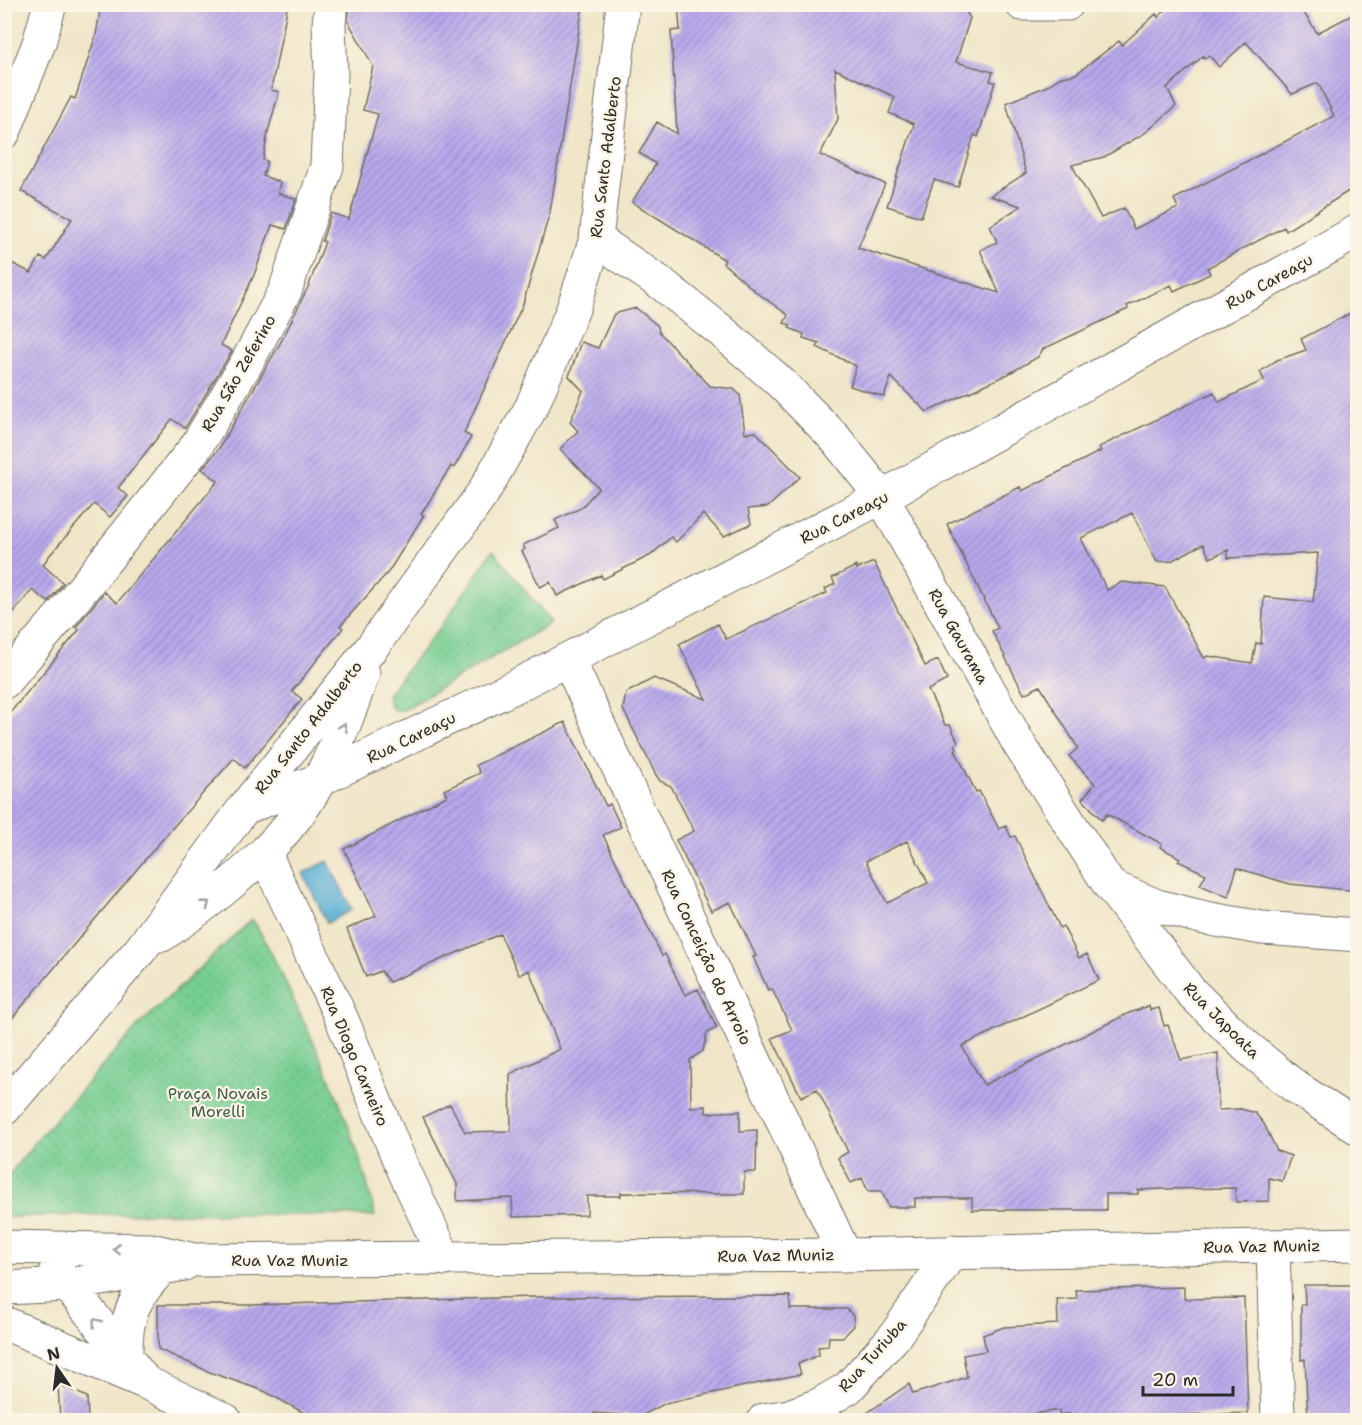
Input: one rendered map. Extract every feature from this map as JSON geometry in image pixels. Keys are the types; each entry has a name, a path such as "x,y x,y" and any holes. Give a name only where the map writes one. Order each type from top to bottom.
{"street":[{"path":"4,132 39,43 50,4"},
{"name":"Rua São Zeferino","path":"4,682 79,594 195,448 246,364 285,291 327,166 331,4"},
{"name":"Rua Santo Adalberto","path":"244,808 372,646 483,493 532,406 573,309 596,239 623,4"},
{"path":"1022,4 1067,4"},
{"name":"Rua Careaçu","path":"319,780 568,659 882,498 1358,231"},
{"name":"Rua Gaurama","path":"596,239 662,284 780,382 834,437 882,498 1019,744 1110,886"},
{"name":"Rua Santo Adalberto","path":"319,780 351,708 372,646"},
{"name":"Rua Conceição do Arroio","path":"568,659 845,1255"},
{"path":"4,1108 141,949 244,808 319,780"},
{"path":"141,949 203,907 265,854 319,780"},
{"name":"Rua Diogo Carneiro","path":"265,854 343,1022 397,1155 445,1259"},
{"path":"1110,886 1157,906 1205,918 1262,928 1358,935"},
{"name":"Rua Japoata","path":"1110,886 1190,991 1246,1046 1294,1086 1358,1128"},
{"name":"Rua Vaz Muniz","path":"4,1247 151,1250 195,1260 845,1255 1358,1244"},
{"path":"1273,1246 1278,1420"},
{"path":"40,1248 136,1371"},
{"name":"Rua Turiuba","path":"764,1420 789,1416 819,1405 848,1388 894,1337 952,1252"},
{"name":"Rua Vaz Muniz","path":"4,1288 68,1285 161,1269 195,1260"},
{"path":"136,1371 127,1318 140,1294 161,1269"},
{"path":"4,1323 136,1371 225,1420"}],"green space":[{"path":"493,550 551,623 403,710 394,710 390,706 387,695 445,621"},
{"name":"Praça Novais Morelli","path":"252,919 274,957 329,1077 351,1132 375,1216 162,1213 5,1217 5,1180 35,1142 138,1026"}],"water":[{"path":"328,861 352,910 327,923 303,873"}],"building":[{"path":"101,4 288,4 271,90 279,92 268,132 263,160 267,161 263,176 280,182 278,193 296,199 286,229 272,225 254,275 221,345 232,351 185,428 172,419 118,488 128,496 110,517 94,504 49,556 43,565 63,583 48,602 32,590 4,624 4,259 31,273 40,257 46,260 72,219 21,191 71,97 75,99 96,35"},
{"path":"350,4 583,4 550,212 523,304 464,433 471,437 454,468 451,466 389,571 340,626 343,628 292,691 302,699 245,768 234,758 153,850 4,1028 4,720 79,630 76,627 104,592 117,603 218,481 202,469 218,450 282,340 309,285 325,242 322,241 331,213 349,219 378,114 363,110 373,66 348,21"},
{"path":"678,4 961,4 970,18 956,62 993,72 990,81 995,82 978,137 974,135 958,187 934,180 921,217 887,206 914,124 889,113 895,97 835,69 838,119 820,155 885,184 858,248 999,293 980,250 997,242 990,226 1021,206 990,196 1026,173 1006,103 1047,86 1059,78 1076,74 1119,41 1122,45 1156,14 1158,17 1172,4 1298,4 1317,33 1358,12 1358,185 1286,231 1284,227 1207,268 1210,274 1174,291 1171,285 1127,306 1128,309 1043,349 1038,357 1008,374 927,412 891,377 884,397 850,386 856,366 817,347 819,343 803,338 804,334 789,328 791,325 784,323 788,315 756,292 723,263 725,260 632,202 656,164 639,153 657,122 677,134 671,31 680,30","holes":["1246,42 1292,94 1318,83 1334,116 1174,199 1178,208 1134,229 1124,208 1101,218 1072,165 1104,157 1145,133 1176,106 1167,88 1203,56 1205,59 1209,55 1219,67"]},
{"path":"636,308 658,326 659,332 710,386 734,389 740,395 745,433 756,432 800,477 768,507 748,509 751,524 724,536 703,514 676,542 671,537 651,555 603,579 601,575 557,596 550,582 540,587 522,551 525,549 523,545 559,528 555,520 581,508 599,488 560,449 578,431 570,422 583,391 569,376 581,342 598,348 614,314"},
{"path":"1358,309 1358,891 1290,884 1237,868 1228,897 1200,885 1206,874 1178,861 1180,858 1160,847 1162,844 1107,814 1102,820 1082,799 1095,784 1069,756 1078,748 1040,686 1024,694 992,631 998,628 947,524 1020,487 1022,491 1101,451 1099,447 1214,392 1219,402 1264,380 1260,372 1277,360 1306,350 1301,339","holes":["1132,513 1157,562 1171,561 1203,544 1210,558 1228,550 1228,558 1318,553 1313,602 1264,597 1261,644 1256,643 1252,663 1208,656 1204,658 1165,587 1122,582 1107,590 1081,538"]},
{"path":"874,562 925,666 938,660 947,680 928,690 945,725 950,725 958,742 955,744 957,749 955,750 976,792 979,791 999,829 1006,826 1011,837 1015,836 1060,928 1063,926 1079,958 1087,954 1099,980 962,1046 984,1085 1129,1013 1149,1006 1150,1010 1159,1008 1164,1026 1168,1025 1181,1060 1218,1053 1218,1110 1241,1109 1255,1113 1264,1124 1277,1151 1291,1156 1282,1181 1269,1178 1269,1201 1236,1202 1235,1188 1163,1189 1138,1190 1138,1194 1106,1194 1106,1210 972,1210 972,1198 915,1198 915,1207 889,1207 881,1191 868,1191 862,1178 851,1183 838,1158 848,1152 817,1089 801,1097 772,1038 792,1030 772,989 768,990 753,957 756,956 730,902 711,911 676,840 694,831 671,786 660,781 656,775 623,709 626,693 654,678 706,699 679,644 718,624 726,639 827,593 825,589 835,584 832,578 856,566 857,569","holes":["907,841 928,883 887,903 866,861"]},
{"path":"565,722 606,806 610,804 621,827 603,835 662,956 665,954 685,995 698,989 717,1028 707,1033 703,1051 690,1060 691,1107 706,1106 706,1113 740,1111 740,1131 757,1130 756,1172 744,1172 744,1194 621,1193 621,1196 587,1196 587,1215 513,1217 512,1198 457,1201 457,1184 423,1117 450,1104 465,1132 511,1131 510,1074 560,1049 529,970 519,975 500,934 389,982 381,971 366,977 347,929 376,916 344,849 447,796 444,790 480,773 476,765"},
{"path":"1304,1285 1358,1285 1358,1420 1308,1420 1305,1359 1301,1360 1301,1304 1305,1304"},
{"path":"1184,1287 1184,1299 1244,1298 1248,1413 1076,1418 1076,1414 1059,1414 1059,1410 993,1420 857,1420 909,1384 913,1394 967,1377 963,1355 986,1351 983,1335 1004,1327 1058,1324 1057,1300 1077,1299 1076,1290"},
{"path":"790,1296 790,1309 847,1309 853,1316 854,1326 843,1337 829,1337 828,1346 818,1347 819,1355 798,1364 801,1374 666,1403 641,1416 594,1413 595,1420 317,1420 264,1391 212,1373 158,1349 158,1305 249,1305 533,1297"},
{"path":"58,1384 87,1397 88,1420 60,1420"}]}
